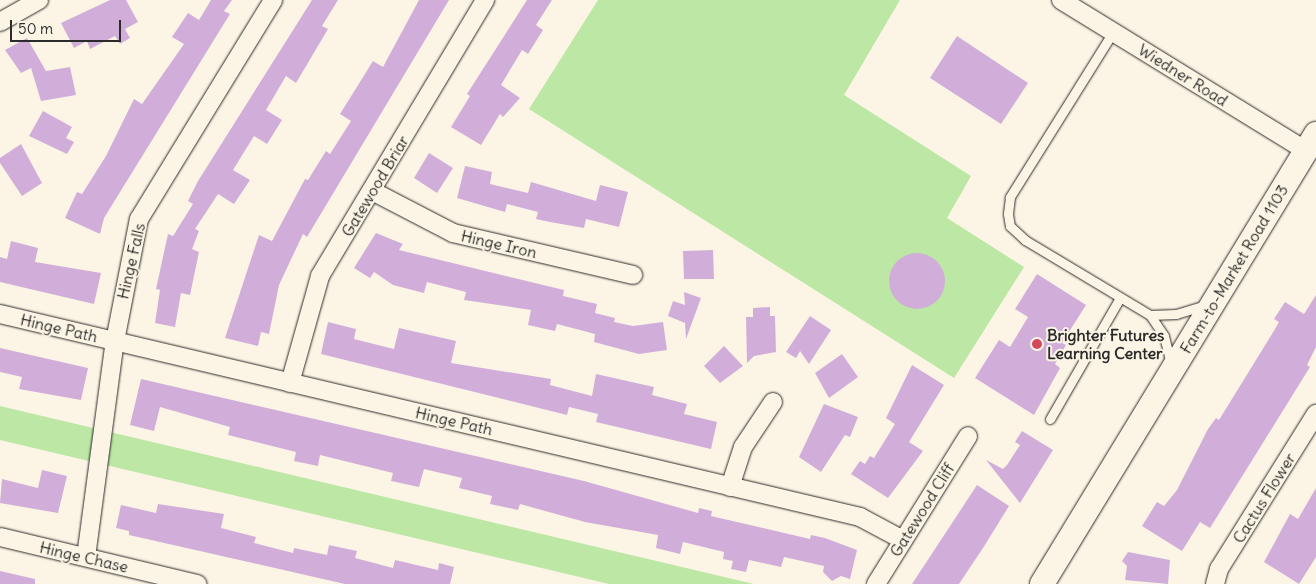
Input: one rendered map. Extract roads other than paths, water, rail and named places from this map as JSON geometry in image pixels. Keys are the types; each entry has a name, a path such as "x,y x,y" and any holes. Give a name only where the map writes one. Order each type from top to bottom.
{"main road":[{"name":"Farm-to-Market Road 1103","path":"1042,584 1311,143"}],"street":[{"path":"0,22 39,0"},
{"name":"Hinge Falls","path":"86,557 115,341 139,219 273,0"},
{"name":"Gatewood Briar","path":"290,383 320,276 485,0"},
{"name":"Wiedner Road","path":"1061,0 1113,32 1311,143"},
{"name":"Hinge Iron","path":"372,191 453,233 633,275"},
{"name":"Hinge Path","path":"0,314 860,517 903,540"},
{"path":"730,487 743,447 773,402"},
{"name":"Cactus Flower","path":"1215,584 1219,569 1316,414"},
{"name":"Gatewood Cliff","path":"876,584 968,436"},
{"name":"Hinge Chase","path":"0,537 197,584"}],"lane":[{"path":"1113,32 1010,197 1008,214 1010,226 1025,240 1150,315 1164,336 1173,370"},
{"path":"1050,419 1120,298"},
{"path":"1150,315 1176,314 1214,302"}],"place":[{"name":"Brighter Futures Learning Center","path":"1037,344"}]}
